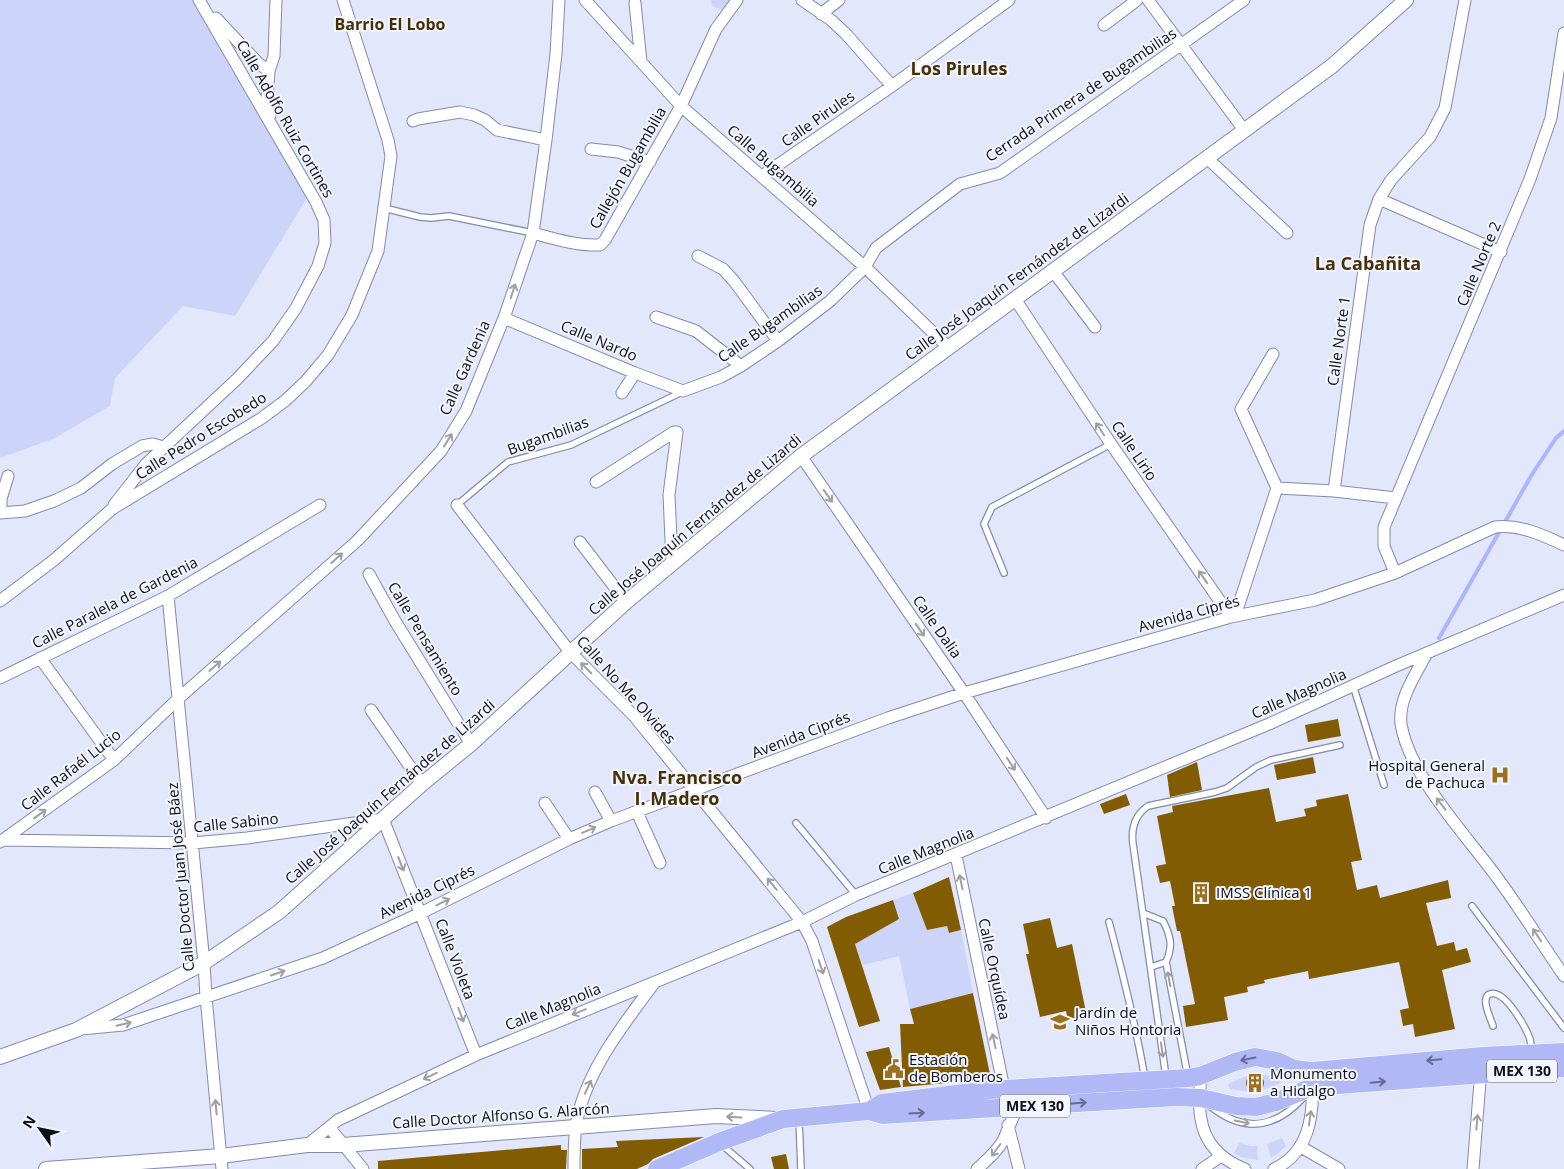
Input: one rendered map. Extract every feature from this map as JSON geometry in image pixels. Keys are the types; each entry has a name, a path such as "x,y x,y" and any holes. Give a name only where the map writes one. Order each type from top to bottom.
{"main road":[{"name":"MEX 130","path":"657,1169 718,1142 791,1118 869,1111 882,1115 1176,1097 1201,1098 1236,1106 1256,1107 1276,1102 1312,1079 1483,1056 1564,1052"},
{"name":"MEX 130","path":"869,1111 882,1103 996,1090 1194,1077 1255,1057 1277,1061 1312,1079 1481,1074 1564,1068"},
{"path":"990,1109 996,1090"}],"street":[{"path":"271,122 267,99 269,71 274,56 276,0"},
{"name":"Calle Pedro Escobedo","path":"0,601 54,560 112,509 262,418 286,400 306,381 328,355 352,315 378,251 391,156 388,140 343,0"},
{"name":"Calle Gardenia","path":"179,698 357,541 435,457 466,411 504,318 533,233 556,54 559,0"},
{"name":"Calle Bugambilia","path":"585,0 681,106 865,267 948,347"},
{"name":"Callejón Bugambilia","path":"533,233 564,241 600,245 605,240 681,106 716,29 737,0"},
{"path":"802,0 846,34 892,86"},
{"path":"821,14 839,0"},
{"name":"Calle Pirules","path":"762,176 892,86 1009,0"},
{"path":"1104,25 1137,0"},
{"path":"1148,0 1244,130"},
{"name":"Calle José Joaquín Fernández de Lizardi","path":"0,1057 76,1030 204,963 279,912 422,784 471,744 626,602 801,456 1332,66 1406,0"},
{"name":"Calle Norte 1","path":"1334,490 1370,226 1378,199 1391,180 1430,137 1445,108 1465,0"},
{"path":"200,1 258,63 269,71"},
{"name":"Calle Adolfo Ruiz Cortines","path":"112,509 128,484 146,464 237,379 273,340 296,308 318,266 324,243 324,220 316,202 200,1"},
{"name":"Cerrada Primera de Bugambilias","path":"865,267 876,248 960,184 1000,173 1238,2"},
{"path":"635,3 641,62"},
{"name":"Calle Norte 2","path":"1395,573 1384,546 1384,527 1530,179 1551,118 1564,33"},
{"path":"413,121 460,112 485,120 497,130 546,140"},
{"path":"591,149 618,152 650,162"},
{"path":"1206,158 1287,233"},
{"path":"1378,199 1501,252"},
{"path":"698,256 723,269 778,341"},
{"name":"Calle Bugambilias","path":"683,391 721,377 778,341 830,301 865,267"},
{"path":"1053,271 1096,327"},
{"name":"Calle Lirio","path":"1015,299 1111,444 1233,617"},
{"path":"656,317 696,331 741,366"},
{"name":"Calle Nardo","path":"504,318 683,391"},
{"path":"1233,617 1277,488 1241,409 1273,354"},
{"path":"622,393 635,373"},
{"path":"596,482 674,432 677,432 669,495 672,562"},
{"path":"8,476 1,499 0,513 26,511 54,501 81,488 112,464 142,446 153,444 164,447"},
{"name":"Calle Dalia","path":"801,456 964,693 1046,818"},
{"path":"1277,488 1334,490 1396,498"},
{"name":"Calle Paralela de Gardenia","path":"0,678 168,596 320,505"},
{"name":"Calle No Me Olvides","path":"457,505 570,652 634,716 802,922 812,940 869,1111"},
{"name":"Avenida Ciprés","path":"76,1030 123,1025 323,958 421,913 569,839 611,821 888,718 964,693 1233,617 1315,600 1395,573 1495,527 1511,526 1531,531 1564,545"},
{"path":"580,542 626,602"},
{"name":"Calle Pensamiento","path":"370,574 395,621 471,744"},
{"name":"Calle Magnolia","path":"307,1145 338,1120 476,1055 802,922 856,896 956,856 1269,724 1353,685 1564,595"},
{"name":"Calle Doctor Juan José Báez","path":"168,596 222,1162"},
{"path":"1427,653 1405,697 1401,722 1407,747 1432,793 1494,873 1564,976"},
{"path":"40,658 114,760"},
{"name":"Calle Rafaél Lucio","path":"1,841 114,760 179,698"},
{"path":"371,710 422,784"},
{"path":"595,792 611,821"},
{"path":"545,803 569,839"},
{"path":"636,812 660,863"},
{"name":"Calle Sabino","path":"1,841 192,843 247,838 383,819"},
{"name":"Calle Violeta","path":"383,819 476,1055"},
{"name":"Calle Orquídea","path":"956,856 996,1090"},
{"path":"574,1169 576,1126 585,1091 628,1018 655,982"},
{"path":"1473,1169 1483,1056"},
{"path":"1194,1077 1201,1098 1200,1118 1207,1139 1220,1156 1244,1169"},
{"path":"1275,1169 1290,1159 1301,1147 1307,1135 1311,1117 1312,1079"},
{"path":"978,1169 997,1150 1018,1108 1036,1087"},
{"name":"Calle Doctor Alfonso G. Alarcón","path":"46,1169 222,1162 307,1145 342,1145 716,1116 791,1118"},
{"path":"1008,1125 1019,1169"},
{"path":"329,1127 363,1169"},
{"path":"1301,1147 1339,1169"},
{"path":"1202,1169 1220,1156"}],"lane":[{"path":"384,208 431,218 449,216 533,233"},
{"name":"Bugambilias","path":"457,505 508,462 571,444 683,391"},
{"path":"1004,573 984,524 992,507 1111,444"},
{"path":"1353,685 1384,785"},
{"path":"1166,1079 1132,835 1134,823 1141,811 1148,806 1216,792 1227,788 1271,760 1340,745"},
{"path":"796,823 856,896"},
{"path":"1472,906 1564,1028"},
{"path":"1142,913 1163,922 1170,935 1171,945 1166,962 1194,1077"},
{"path":"1109,922 1139,1043 1147,1098"},
{"path":"1150,967 1166,962"},
{"path":"1493,1026 1485,1001 1486,996 1494,993 1503,997 1513,1008 1530,1040 1532,1053"},
{"path":"791,1118 801,1169"},
{"path":"718,1142 750,1169"}],"shaded area":[{"path":"0,0 197,0 313,188 235,316 183,306 115,378 110,406 53,439 0,458"},
{"path":"711,0 732,0 725,11 712,6"},
{"path":"913,893 927,930 947,926 949,933 961,930 973,993 910,1009 899,956 863,965 855,944 899,919 893,900"},
{"path":"1254,1073 1279,1078 1281,1081 1279,1084 1255,1093 1230,1089 1228,1086 1230,1083"},
{"path":"1282,1138 1286,1146 1271,1158 1267,1144"},
{"path":"1239,1143 1257,1146 1258,1160 1241,1157 1234,1153"}],"building":[{"path":"1338,719 1341,736 1308,742 1305,725"},
{"path":"1313,757 1316,773 1277,780 1274,765"},
{"path":"1197,762 1202,790 1170,797 1167,775"},
{"path":"1269,788 1276,822 1306,816 1304,809 1317,806 1316,800 1348,794 1362,860 1351,862 1357,890 1377,885 1380,898 1448,880 1451,898 1426,903 1437,946 1454,942 1456,951 1467,948 1471,962 1442,970 1455,1029 1415,1037 1413,1024 1403,1026 1400,1010 1409,1008 1399,962 1309,979 1308,971 1264,980 1265,983 1247,987 1248,992 1224,997 1228,1020 1186,1027 1183,1006 1195,1004 1180,931 1177,931 1170,881 1160,883 1156,866 1166,864 1157,816 1173,812 1172,806"},
{"path":"1126,794 1130,805 1104,814 1100,804"},
{"path":"949,877 961,930 949,933 947,926 927,930 913,893"},
{"path":"893,900 899,919 855,944 880,1021 859,1027 827,927 846,917"},
{"path":"1050,918 1057,948 1072,944 1087,1017 1068,1021 1066,1011 1040,1017 1026,954 1029,954 1023,924"},
{"path":"973,993 991,1079 903,1087 900,1024 914,1024 910,1009"},
{"path":"889,1047 901,1087 880,1090 866,1052"},
{"path":"1255,1074 1261,1077 1264,1083 1261,1089 1255,1092 1249,1089 1246,1083 1249,1077"},
{"path":"704,1137 653,1159 648,1164 637,1169 582,1169 582,1149 618,1147 616,1141"},
{"path":"561,1145 561,1150 567,1150 566,1169 378,1169 378,1161"},
{"path":"786,1154 789,1169 774,1169 771,1157"}],"waterway":[{"path":"1439,638 1531,476 1556,438 1564,431"}],"place":[{"name":"Hospital General de Pachuca","path":"1500,775"},
{"name":"IMSS Clínica 1","path":"1201,893"},
{"name":"Jardín de Niños Hontoria","path":"1060,1022"},
{"name":"Estación de Bomberos","path":"894,1069"},
{"name":"Monumento a Hidalgo","path":"1255,1083"}],"district":[{"name":"Barrio El Lobo","path":"390,24"},
{"name":"Los Pirules","path":"959,69"},
{"name":"La Cabañita","path":"1368,264"},
{"name":"Nva. Francisco I. Madero","path":"677,788"}]}
